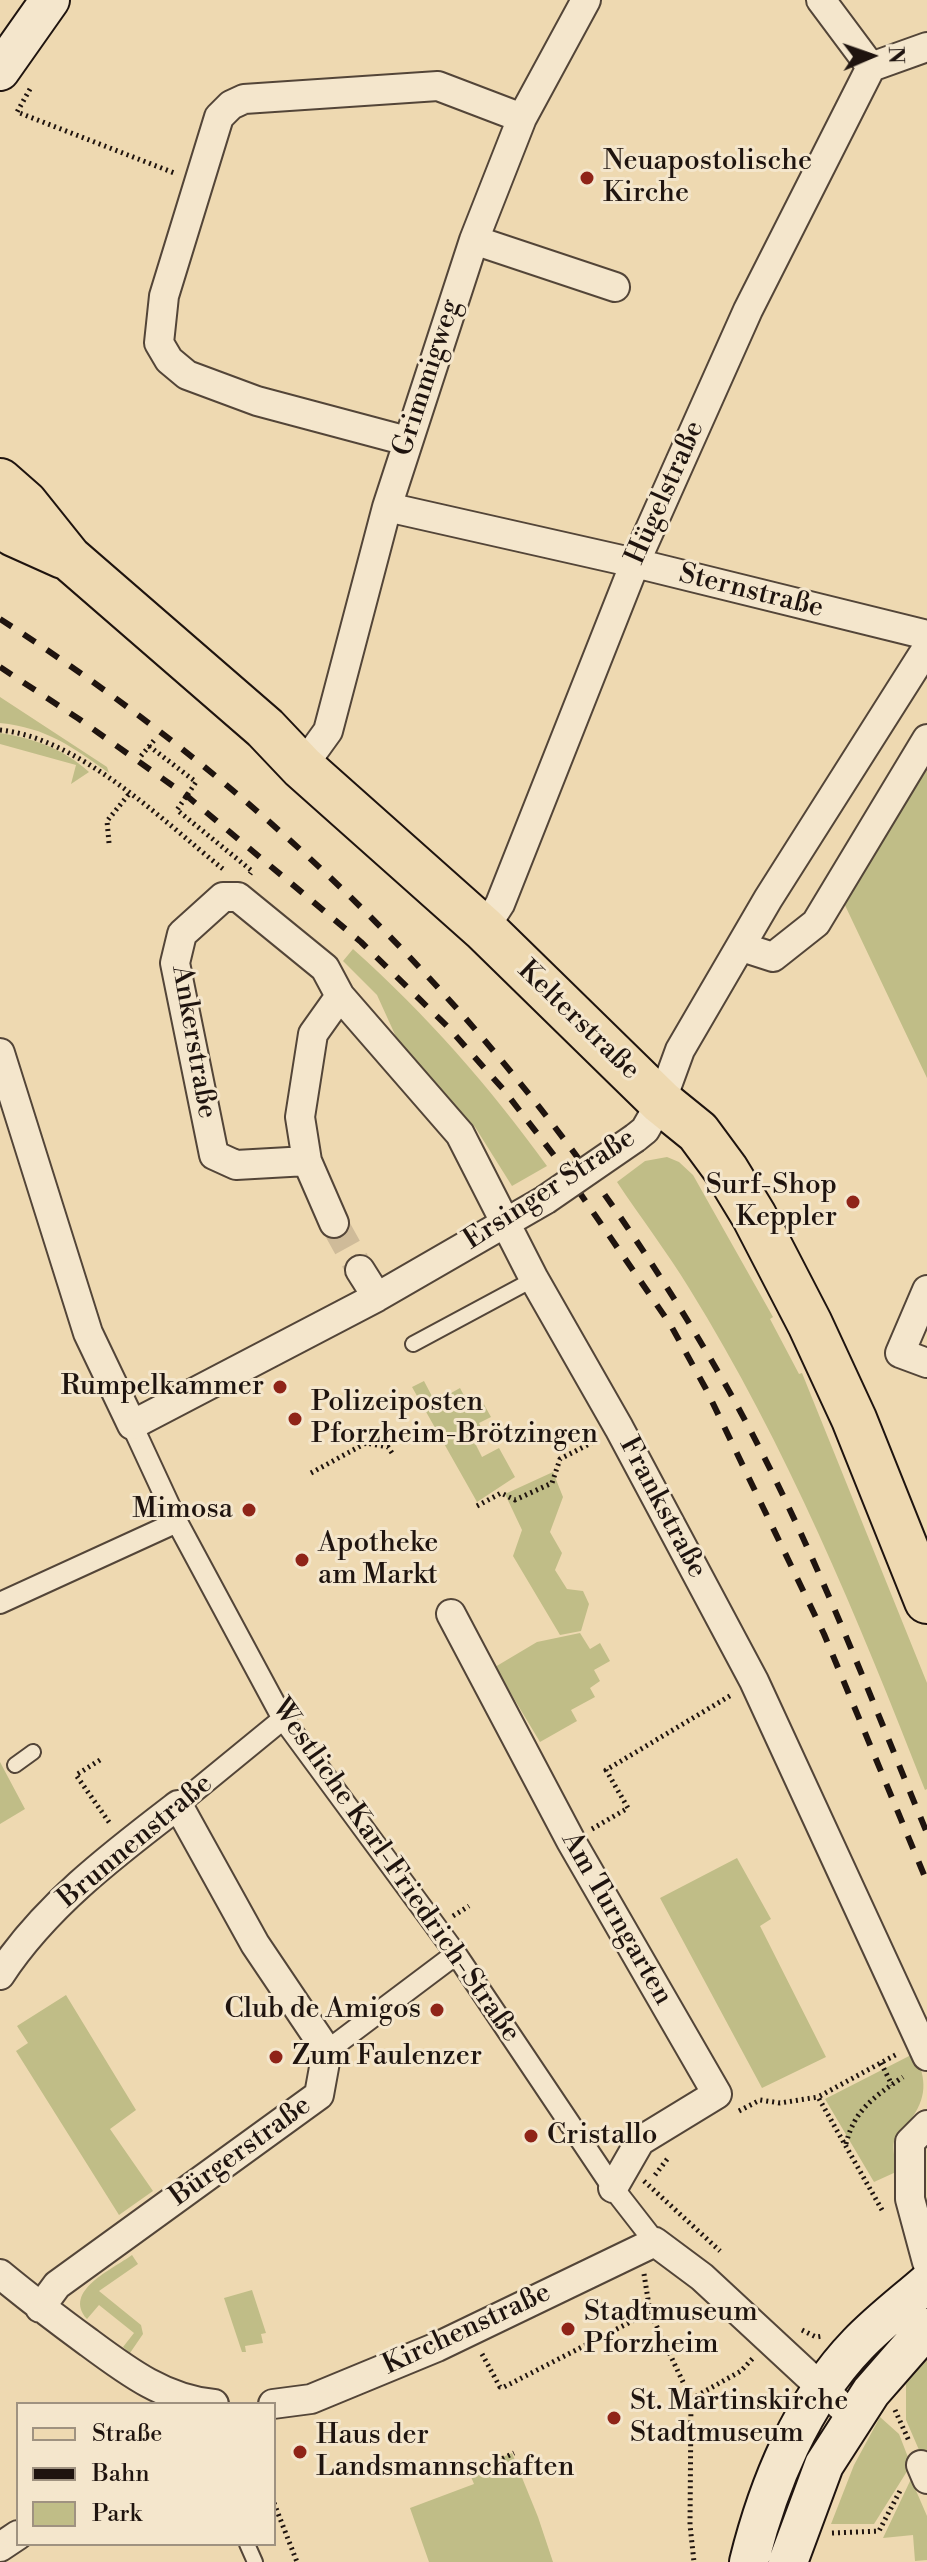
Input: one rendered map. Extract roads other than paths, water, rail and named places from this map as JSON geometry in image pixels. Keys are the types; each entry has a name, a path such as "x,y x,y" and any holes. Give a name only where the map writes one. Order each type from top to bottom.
{"main road":[{"path":"16,78 44,2"},
{"name":"Kelterstraße","path":"0,481 25,503 69,558 265,728 302,767 484,929 661,1102 698,1132 726,1170 774,1252 854,1419 927,1601"},
{"name":"Kelterstraße","path":"0,525 69,558"},
{"path":"749,2562 756,2532 782,2463 821,2389 858,2344 927,2283"},
{"path":"792,2548 824,2465 885,2373 927,2328"}],"street":[{"name":"Grimmigweg","path":"302,767 328,731 387,507 474,240 522,118 586,0"},
{"path":"821,0 871,67 927,47"},
{"name":"Hügelstraße","path":"484,929 500,904 635,563 748,310 871,67"},
{"path":"407,441 257,401 187,375 169,360 159,343 164,296 219,117 231,105 244,99 438,86 522,118"},
{"path":"474,240 615,287"},
{"name":"Sternstraße","path":"387,507 635,563 927,635"},
{"name":"Ersinger Straße","path":"132,1425 377,1297 545,1200 645,1130 661,1102 680,1050 768,899 927,648"},
{"path":"742,947 773,957 816,923 927,739"},
{"name":"Ankerstraße","path":"306,1175 236,1165 214,1155 175,963 182,934 223,897 240,890 325,968 340,996"},
{"path":"334,1223 306,1175 300,1117 309,1033 340,996"},
{"name":"Frankstraße","path":"340,996 460,1134 534,1279 701,1570 759,1678 924,2048"},
{"name":"Westliche Karl-Friedrich-Straße","path":"0,1053 5,1090 88,1333 177,1522 283,1719 628,2181 655,2242 702,2277 854,2418"},
{"path":"360,1270 377,1297"},
{"path":"927,1290 900,1353 927,1363"},
{"path":"0,1603 177,1522"},
{"name":"Am Turngarten","path":"458,1611 571,1841 627,1924 717,2094 640,2141 628,2181"},
{"name":"Brunnenstraße","path":"0,1975 20,1944 107,1860 283,1719"},
{"path":"178,1805 255,1944 327,2051 456,1954"},
{"name":"Bürgerstraße","path":"40,2308 57,2285 319,2095 327,2051"},
{"path":"927,2125 910,2142 909,2182 910,2199 927,2262"},
{"name":"Kirchenstraße","path":"276,2404 311,2399 470,2332 655,2242"},
{"path":"0,2274 40,2308 99,2339 135,2366 201,2402"}],"lane":[{"path":"413,1344 534,1279"},
{"path":"15,1765 33,1752"}],"tunnel":[{"path":"334,1223 360,1270"}],"railway":[{"path":"0,619 109,694 213,774 311,860 404,951 491,1048 572,1150 647,1257 748,1425 830,1598 927,1833"},
{"path":"0,667 187,796 361,942 447,1026 503,1089 553,1154 670,1324 706,1389 824,1634 927,1882"}],"place":[{"name":"Neuapostolische Kirche","path":"587,178"},
{"name":"Surf-Shop Keppler","path":"853,1202"},
{"name":"Rumpelkammer","path":"280,1387"},
{"name":"Polizeiposten Pforzheim-Brötzingen","path":"295,1419"},
{"name":"Mimosa","path":"249,1510"},
{"name":"Apotheke am Markt","path":"302,1560"},
{"name":"Club de Amigos","path":"437,2010"},
{"name":"Zum Faulenzer","path":"276,2057"},
{"name":"Cristallo","path":"531,2136"},
{"name":"Stadtmuseum Pforzheim","path":"568,2329"},
{"name":"St. Martinskirche Stadtmuseum","path":"614,2418"},
{"name":"Haus der Landsmannschaften","path":"300,2452"}]}
